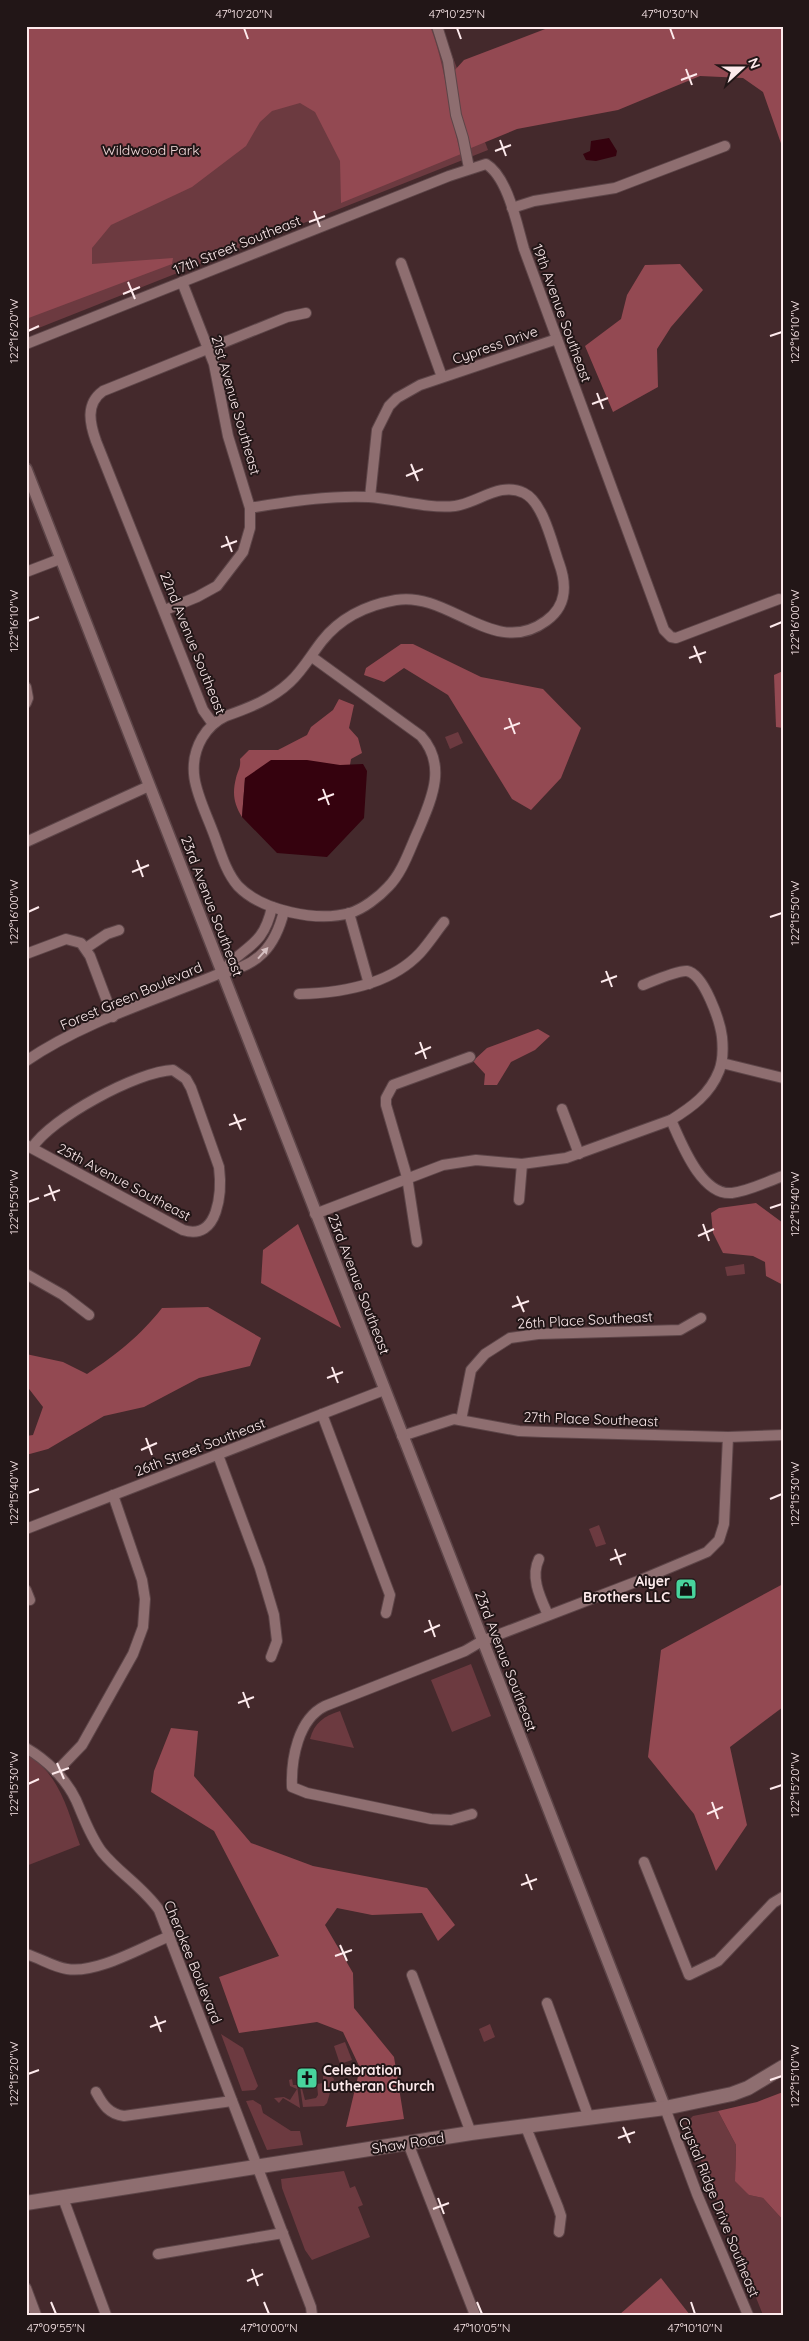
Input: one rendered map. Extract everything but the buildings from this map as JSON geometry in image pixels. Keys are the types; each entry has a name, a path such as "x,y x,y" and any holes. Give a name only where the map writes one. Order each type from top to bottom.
{"main road":[{"name":"Shaw Road","path":"26,2203 471,2133 665,2108 732,2094 748,2088 783,2067"}],"street":[{"path":"437,26 448,61 456,116 469,168"},
{"path":"512,208 534,201 615,188 725,146"},
{"name":"17th Street Southeast","path":"26,344 469,168 486,164"},
{"name":"19th Avenue Southeast","path":"486,164 494,169 499,177 512,208 524,249 664,630 671,637 676,638 779,599"},
{"path":"401,263 442,377"},
{"name":"21st Avenue Southeast","path":"182,282 218,380 228,436 250,508"},
{"path":"208,349 287,317 306,313"},
{"name":"Cypress Drive","path":"370,497 377,430 389,406 411,389 557,339"},
{"name":"22nd Avenue Southeast","path":"208,349 102,391 93,402 89,422 203,710 212,724 195,754 192,765 194,781 227,868 233,879 250,896 272,907 284,911 327,914 349,913"},
{"name":"23rd Avenue Southeast","path":"26,470 665,2108"},
{"path":"165,610 211,590 228,573 239,558 248,539 250,508 335,498 370,497 452,506 508,489 525,493 534,500 540,511 564,577 564,592 560,605 555,613 541,624 525,631 510,634 485,628 431,603 407,599 395,600 367,608 349,616 322,641 312,657 288,684 273,696 212,724"},
{"path":"26,572 60,559"},
{"path":"312,657 416,732 427,743 433,756 437,778 431,801 405,860 386,890 372,901 349,913 368,984"},
{"path":"26,687 27,703"},
{"path":"26,842 148,786"},
{"path":"221,973 232,959 242,954 260,938 268,922 272,907"},
{"name":"Forest Green Boulevard","path":"26,1061 70,1035 221,973 240,970 264,953 280,926 284,911"},
{"path":"299,994 323,993 368,984 392,974 415,958 444,922"},
{"path":"86,948 107,934 119,930"},
{"path":"26,954 66,939 76,940 86,948 113,1017"},
{"path":"315,1214 407,1177 443,1165 466,1160 522,1164 566,1158 671,1120 704,1096 715,1080 722,1064 722,1036 702,982 694,973 685,971 643,985"},
{"path":"417,1242 407,1177 386,1105 388,1092 393,1085 404,1080 470,1058"},
{"path":"722,1064 783,1078"},
{"name":"25th Avenue Southeast","path":"174,1070 180,1073 191,1088 219,1167 220,1177 215,1216 209,1225 195,1232 183,1230 29,1147 52,1126 98,1098 158,1073 174,1070"},
{"path":"562,1109 579,1154"},
{"path":"671,1120 694,1167 702,1178 716,1189 732,1193 783,1176"},
{"path":"519,1200 522,1164"},
{"path":"26,1274 63,1295 89,1315"},
{"name":"26th Place Southeast","path":"461,1420 471,1370 485,1354 510,1338 538,1334 680,1330 701,1318"},
{"name":"26th Street Southeast","path":"26,1528 384,1390"},
{"path":"322,1414 390,1595 386,1613"},
{"name":"27th Place Southeast","path":"402,1436 441,1422 461,1420 519,1431 728,1437 783,1435"},
{"path":"472,1814 451,1820 431,1819 307,1793 292,1787 292,1772 302,1728 312,1714 325,1706 465,1651 482,1641 700,1556 713,1547 721,1536 724,1524 728,1437"},
{"path":"218,1454 260,1568 274,1615 277,1641 272,1658"},
{"path":"56,1772 82,1745 133,1654 143,1627 145,1598 142,1580 113,1495"},
{"path":"539,1558 535,1566 536,1580 548,1615"},
{"path":"26,1590 30,1600"},
{"name":"Cherokee Boulevard","path":"26,1748 43,1759 56,1772 72,1792 92,1837 104,1854 151,1898 159,1910 256,2168 311,2307 312,2315"},
{"path":"644,1862 689,1975 718,1961 773,1903 783,1897"},
{"path":"26,1954 66,1969 80,1970 99,1965 170,1936"},
{"path":"412,1975 471,2133"},
{"path":"547,2003 589,2118"},
{"path":"96,2092 106,2109 115,2115 124,2116 232,2100"},
{"name":"Crystal Ridge Drive Southeast","path":"665,2108 697,2194 748,2315"},
{"path":"525,2125 558,2207 560,2232"},
{"path":"408,2143 475,2315"},
{"path":"63,2198 106,2315"},
{"path":"158,2254 283,2233"},
{"path":"26,2288 36,2315"}],"green space":[{"name":"Wildwood Park","path":"26,26 441,26 488,150 26,333"},
{"name":"Wildwood Park","path":"26,26 430,26 444,73 461,154 341,203 340,161 315,112 300,103 272,111 260,122 246,146 192,187 111,225 92,248 92,264 173,258 172,264 26,319"},
{"path":"553,26 783,26 783,149 763,92 743,78 700,76 618,110 517,129 471,148 461,118 454,71 464,60"},
{"path":"680,264 703,290 671,327 657,349 658,387 613,412 585,346 621,319 627,295 645,265"},
{"path":"401,644 413,644 481,677 543,689 581,728 561,778 531,810 512,799 448,695 404,668 384,682 364,675 366,668"},
{"path":"783,671 783,728 776,727 774,675"},
{"path":"339,699 354,705 349,728 358,738 362,753 351,759 350,765 245,778 242,817 237,808 234,794 240,759 249,750 278,750 307,735 311,727 333,710"},
{"path":"458,732 463,743 450,749 445,737"},
{"path":"538,1029 550,1036 535,1050 511,1062 497,1085 484,1085 485,1074 473,1061 487,1048"},
{"path":"756,1203 783,1223 783,1285 766,1276 765,1262 753,1256 723,1253 713,1233 711,1213 719,1208"},
{"path":"298,1224 341,1328 261,1283 263,1250"},
{"path":"744,1264 745,1274 727,1276 725,1267"},
{"path":"208,1307 261,1338 250,1366 199,1378 144,1407 104,1416 48,1449 26,1455 26,1436 33,1435 43,1407 26,1385 26,1354 63,1362 87,1374 128,1344 162,1308"},
{"path":"599,1525 606,1544 596,1547 589,1529"},
{"path":"783,1584 783,1707 730,1747 747,1825 716,1871 694,1814 648,1757 661,1650"},
{"path":"471,1664 491,1716 452,1732 431,1680"},
{"path":"340,1711 354,1748 310,1739 320,1721"},
{"path":"171,1728 198,1731 194,1776 251,1843 313,1866 427,1888 455,1925 438,1941 422,1913 372,1915 337,1908 325,1925 353,1973 354,2008 394,2057 404,2119 346,2127 360,2068 343,2032 317,2022 239,2033 219,1977 279,1956 214,1831 151,1792 154,1771"},
{"path":"26,1754 38,1762 55,1782 67,1807 80,1845 26,1866"},
{"path":"490,2024 495,2037 484,2042 479,2029"},
{"path":"221,2034 243,2048 258,2086 255,2090 242,2091"},
{"path":"345,2042 352,2060 340,2064 334,2046"},
{"path":"330,2075 334,2079 327,2103 324,2106 303,2107 300,2086 305,2100 316,2098 318,2095 317,2084 323,2083 323,2076"},
{"path":"292,2079 293,2085 297,2085 300,2108 283,2098 279,2103 274,2098 284,2097 290,2100 297,2089 290,2086 289,2080"},
{"path":"783,2092 783,2220 763,2198 749,2195 735,2181 736,2145 718,2111 757,2102"},
{"path":"253,2100 261,2105 263,2113 291,2131 300,2131 303,2145 267,2150 246,2101"},
{"path":"718,2111 736,2145 735,2171 749,2195 763,2198 783,2220 783,2315 763,2315 686,2123 693,2116"},
{"path":"344,2171 350,2188 355,2186 363,2205 358,2207 370,2237 312,2260 305,2250 282,2188 281,2179"},
{"path":"661,2278 690,2315 619,2315"}],"shaded area":[{"path":"609,138 617,151 616,156 596,161 586,160 583,154 590,151 591,141"},
{"path":"271,760 307,760 340,765 363,764 367,771 364,818 327,857 277,853 242,817 245,778"}],"place":[{"name":"Aiyer Brothers LLC","path":"686,1589"},
{"name":"Celebration Lutheran Church","path":"307,2078"}]}
